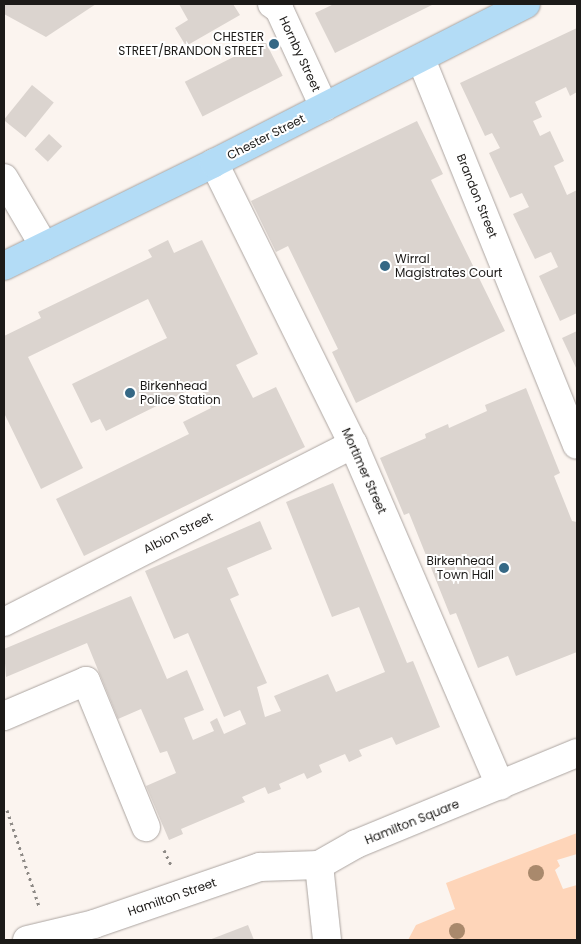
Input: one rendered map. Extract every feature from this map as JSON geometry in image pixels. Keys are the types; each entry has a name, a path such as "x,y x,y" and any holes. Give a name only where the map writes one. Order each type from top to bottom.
{"highway":[{"name":"Chester Street","path":"4,266 214,163 421,58 495,11 526,4"}],"street":[{"name":"Hornby Street","path":"272,4 279,9 324,107"},
{"name":"Brandon Street","path":"421,58 575,433"},
{"name":"Mortimer Street","path":"214,163 353,444 453,675 489,791"},
{"path":"4,178 44,246"},
{"name":"Albion Street","path":"4,622 353,444"},
{"path":"4,716 86,681 146,827"},
{"name":"Hamilton Square","path":"319,865 356,844 489,791 577,753"},
{"path":"319,865 328,940"},
{"name":"Hamilton Street","path":"27,940 65,936 260,867 319,865"}],"path":[{"path":"6,810 33,884"},
{"path":"146,827 157,834 184,893"}],"shaded area":[{"path":"577,833 577,854 557,860 560,866 555,870 563,889 577,885 577,940 408,940 416,925 455,909 446,883"}],"building":[{"path":"4,4 96,4 46,37 4,14"},
{"path":"179,4 233,4 240,15 186,46 175,28 188,20"},
{"path":"334,4 434,4 335,53 315,13"},
{"path":"577,28 577,92 570,96 566,87 535,102 542,117 533,121 540,136 550,131 564,161 554,166 567,195 577,190 577,313 560,321 539,276 558,267 551,252 535,259 513,214 529,207 522,193 510,198 489,153 500,148 492,133 485,136 460,83"},
{"path":"265,41 283,76 203,117 185,82"},
{"path":"32,85 54,103 25,138 4,120"},
{"name":"Wirral Magistrates Court","path":"417,121 443,174 431,180 505,331 356,403 332,352 338,349 288,246 276,252 251,201"},
{"path":"49,134 62,146 48,162 35,149"},
{"name":"Birkenhead Police Station","path":"168,240 174,253 202,240 258,354 236,365 253,398 276,387 305,447 84,556 56,499 189,434 183,422 211,408 199,385 106,431 100,419 91,423 72,384 167,338 148,299 28,357 83,468 41,489 4,413 4,336 41,318 38,312 152,257 148,250"},
{"path":"577,331 577,370 562,338"},
{"name":"Birkenhead Town Hall","path":"526,388 560,473 554,476 572,521 577,522 577,652 516,676 508,656 478,668 456,613 450,615 409,513 404,515 380,458 426,438 425,434 448,424 449,428 487,411 485,405"},
{"path":"333,483 407,663 413,661 440,727 396,745 392,737 359,750 362,756 349,762 345,754 319,765 322,772 307,779 304,773 279,784 281,789 268,794 265,787 242,797 245,802 181,829 183,834 169,840 146,786 176,773 167,751 160,753 141,709 118,719 87,643 6,677 4,649 131,596 167,679 187,670 204,710 184,718 193,740 214,731 210,722 217,718 224,734 246,724 240,710 224,717 188,633 174,639 145,571 260,521 272,549 227,568 239,595 230,599 267,683 257,687 265,717 281,711 274,696 328,674 336,692 385,672 359,607 332,617 286,502"},
{"path":"248,925 254,940 209,940"}],"place":[{"name":"CHESTER STREET/BRANDON STREET","path":"274,44"},
{"name":"Wirral Magistrates Court","path":"385,266"},
{"name":"Birkenhead Police Station","path":"130,393"},
{"name":"Birkenhead Town Hall","path":"504,568"}]}
